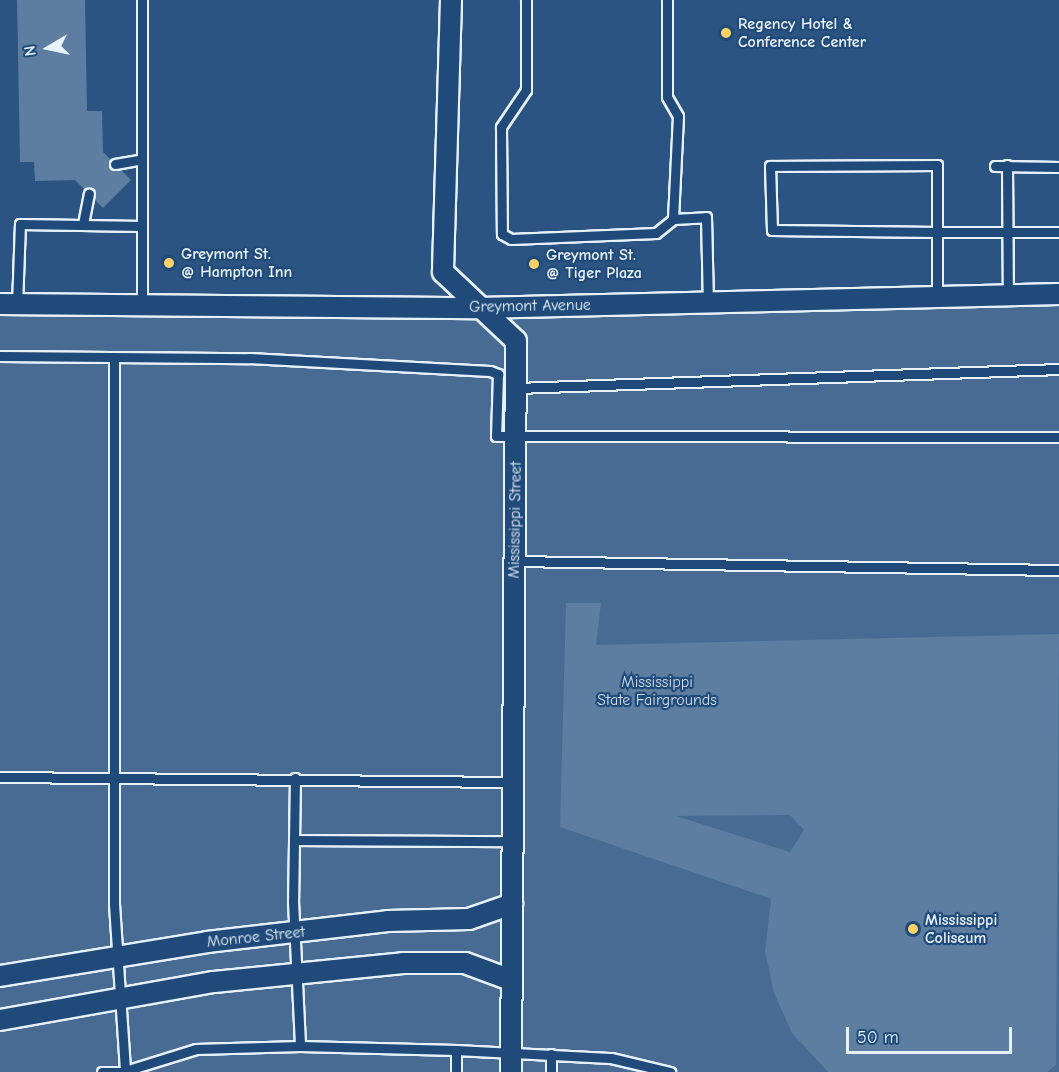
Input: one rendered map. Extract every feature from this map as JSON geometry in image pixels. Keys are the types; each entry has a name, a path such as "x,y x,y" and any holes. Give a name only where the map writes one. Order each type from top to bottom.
{"street":[{"name":"Mississippi Street","path":"451,0 443,272 478,308 516,341 511,1072"},
{"name":"Greymont Avenue","path":"8,305 478,308 1059,294"},
{"name":"Monroe Street","path":"0,976 388,921 469,919 512,904"},
{"path":"0,1020 120,998 297,973 403,963 465,963 511,980"}],"lane":[{"path":"142,0 142,305"},
{"path":"526,0 526,90 501,127 502,234 511,239 656,233 673,219 706,218 708,302"},
{"path":"666,0 668,97 678,116 673,219"},
{"path":"115,164 142,159"},
{"path":"937,165 937,297"},
{"path":"948,165 770,166 772,230 1059,232"},
{"path":"1007,165 1005,232 1008,295"},
{"path":"995,166 1059,167"},
{"path":"83,224 89,194"},
{"path":"8,305 20,224 142,226"},
{"path":"0,356 114,357 490,370 498,374 496,436 1059,437"},
{"path":"114,357 115,777 118,958 125,1072"},
{"path":"516,388 1059,369"},
{"path":"514,561 1059,570"},
{"path":"0,777 295,778 513,782"},
{"path":"295,778 294,933 300,1046"},
{"path":"294,840 512,841"},
{"path":"102,1072 125,1072 195,1048 300,1046 511,1050 611,1058 670,1072"},
{"path":"456,1050 456,1072"},
{"path":"551,1054 551,1072"}],"green space":[{"name":"Mississippi State Fairgrounds","path":"0,305 1059,305 1059,1072 0,1072"}],"building":[{"path":"17,0 85,0 87,111 102,111 103,152 131,180 103,208 75,180 35,181 34,162 20,162"},
{"path":"566,603 601,603 596,645 1059,634 1056,1065 1047,1072 828,1072 792,1033 774,993 765,951 771,899 560,827","holes":["790,815 804,830 790,852 676,816"]}],"place":[{"name":"Regency Hotel & Conference Center","path":"726,33"},
{"name":"Greymont St. @ Hampton Inn","path":"169,263"},
{"name":"Greymont St. @ Tiger Plaza","path":"534,264"},
{"name":"Mississippi Coliseum","path":"913,929"}]}
